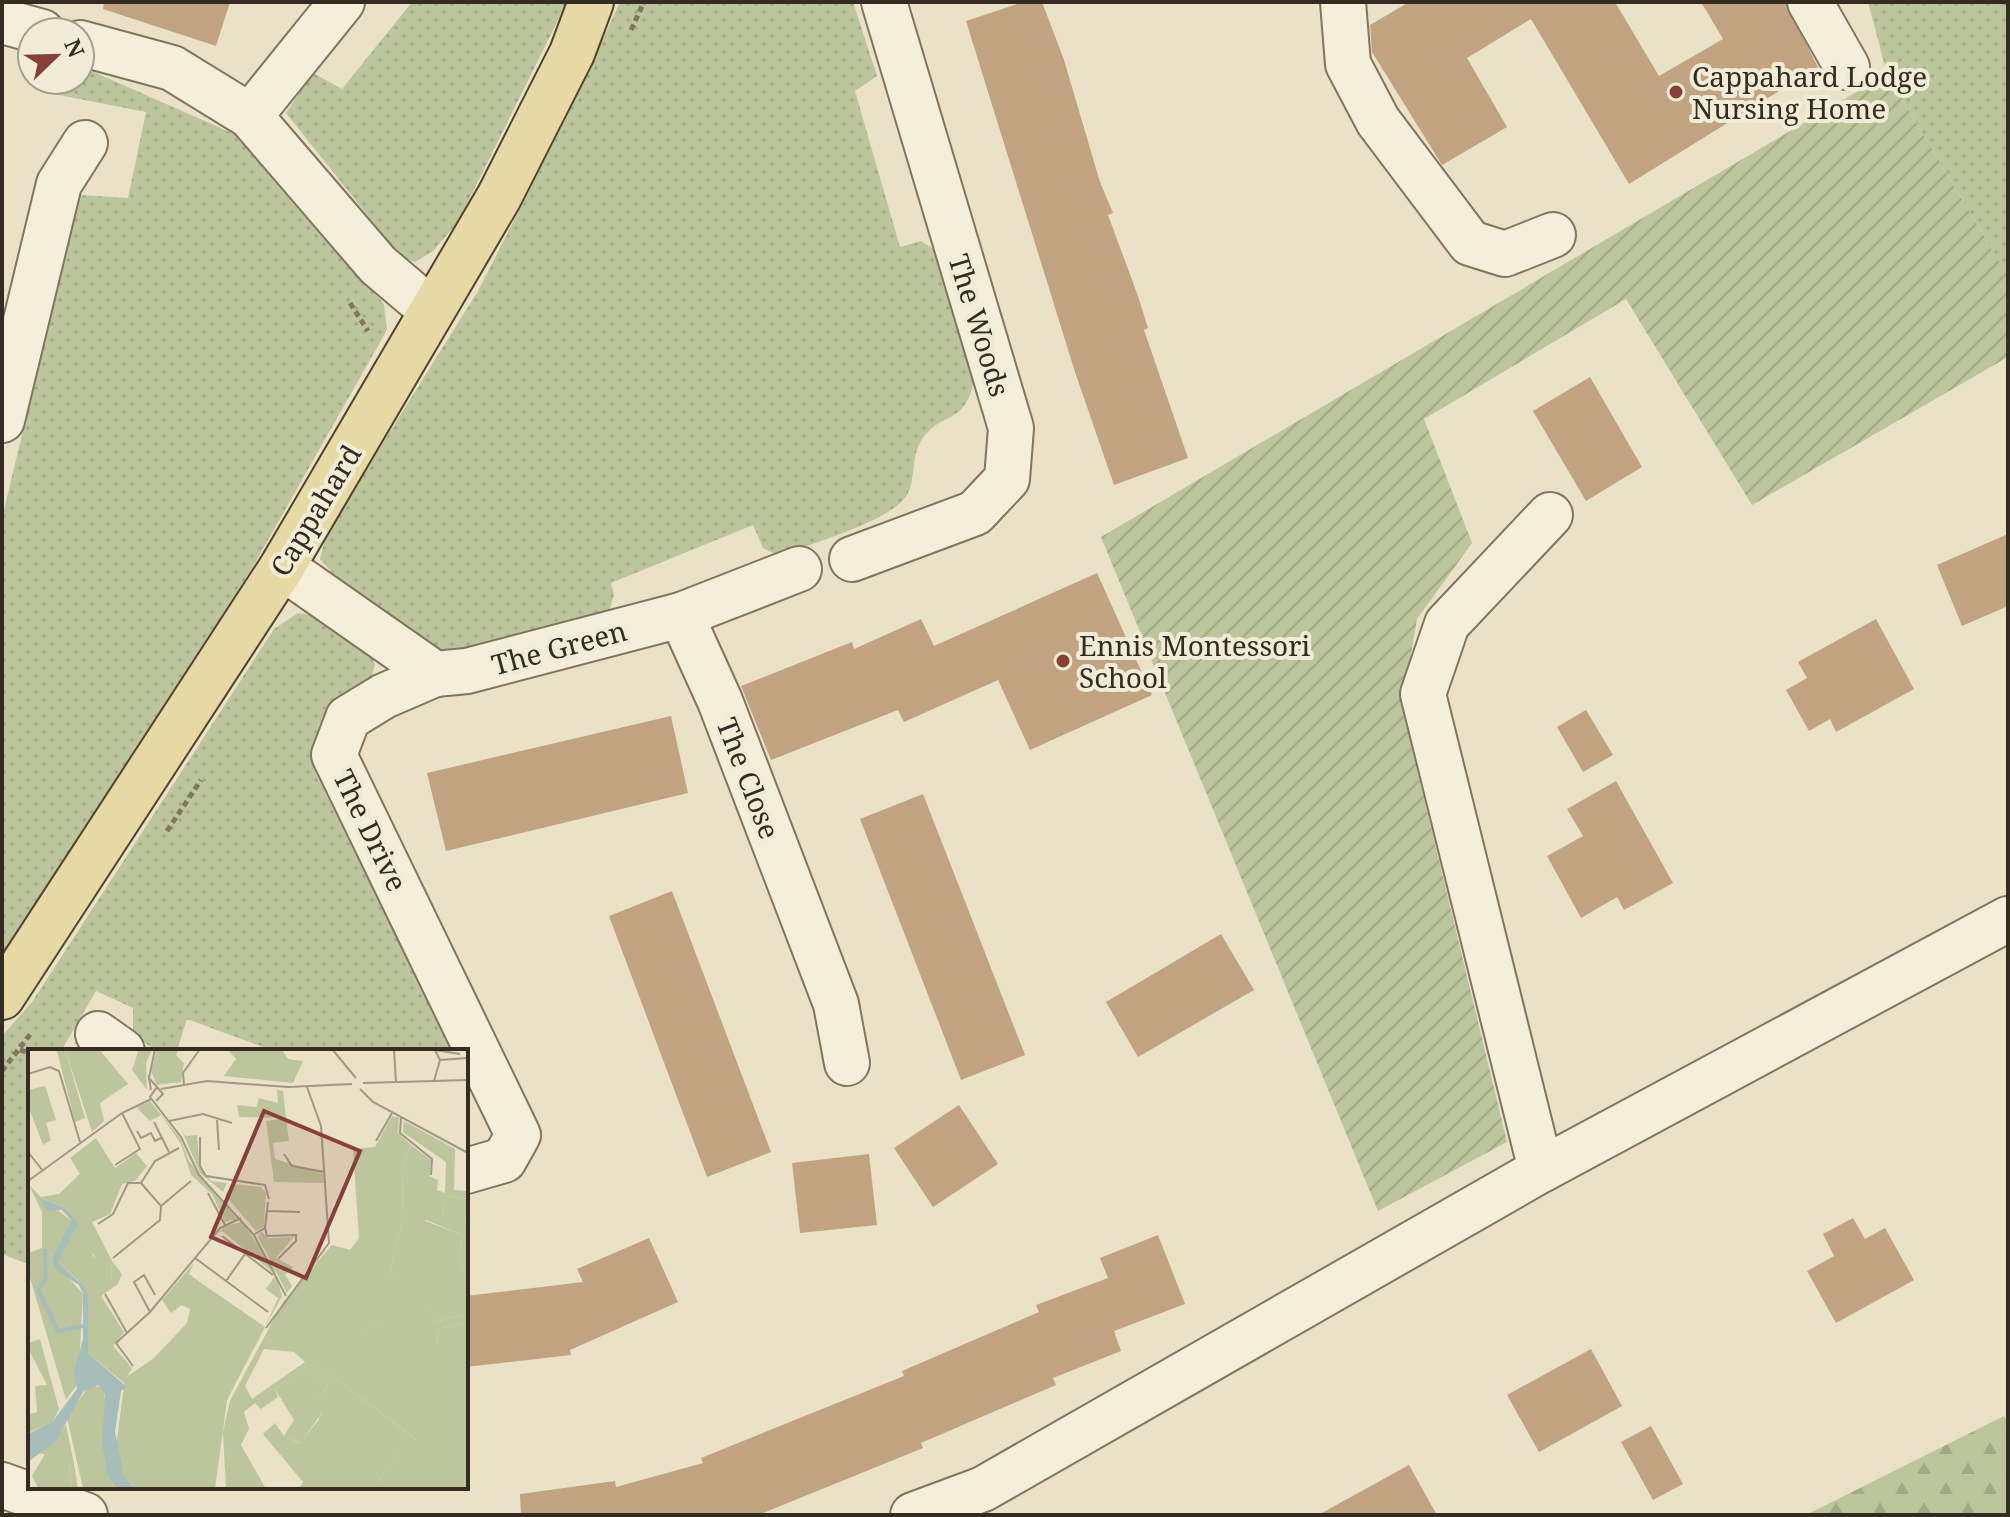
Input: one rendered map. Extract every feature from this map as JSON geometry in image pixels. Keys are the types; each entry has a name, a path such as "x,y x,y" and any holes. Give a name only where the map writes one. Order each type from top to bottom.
{"main road":[{"name":"Cappahard","path":"2,997 282,567 499,197 572,53 591,2"}],"street":[{"path":"250,116 342,2"},
{"name":"The Woods","path":"852,559 975,513 1007,479 1011,428 884,2"},
{"path":"1343,2 1348,64 1378,121 1470,243 1505,254 1553,235"},
{"path":"1810,2 1847,67"},
{"path":"96,47 172,68 250,116 368,253 431,310"},
{"path":"2,420 59,184 85,143"},
{"path":"1541,1170 1423,694 1447,624 1550,515"},
{"path":"282,567 435,674"},
{"path":"681,615 799,569"},
{"name":"The Green","path":"435,674 467,671 681,615"},
{"name":"The Close","path":"681,615 720,701 836,1004 847,1063"},
{"name":"The Drive","path":"435,674 348,718 334,755 518,1135 504,1160 468,1170"},
{"path":"913,1515 983,1489 1541,1170 2008,919"},
{"path":"2,1485 85,1515"}],"path":[{"path":"364,341 369,330 344,290 368,253"},
{"path":"20,1050 28,1052"}],"green space":[{"path":"412,2 567,2 458,222 433,251 415,262 400,256 286,113 313,73 342,89"},
{"path":"620,2 853,2 877,76 855,91 900,247 921,241 935,250 974,379 970,394 959,412 928,431 921,441 907,495 898,505 867,523 779,556 763,548 753,525 611,583 614,595 609,611 586,622 469,652 445,652 339,580 320,559 327,532 478,291 568,114"},
{"path":"1868,2 2008,2 2008,276 1887,74"},
{"path":"96,73 232,133 296,186 349,262 384,304 387,330 204,653 2,956 2,518 80,195 128,198 146,112 64,96 96,96"},
{"path":"1887,74 2008,276 2008,357 1752,505 1626,299 1424,419 1472,543 1417,619 1402,707 1507,1142 1378,1211 1101,537"},
{"path":"298,613 326,617 369,649 375,665 369,684 342,699 318,728 315,772 451,1049 269,1049 187,1019 178,1047 155,1049 133,1036 133,1008 96,991 62,1049 28,1049 28,1264 2,1254 2,1036 32,1002 274,629"},
{"path":"2004,1416 2008,1423 2008,1515 1806,1515"}],"building":[{"path":"104,2 230,2 216,46 103,9"},
{"path":"1023,2 1042,2 1064,60 1100,182 1113,213 1108,215 1138,296 1148,328 1144,330 1188,458 1114,485 1075,372 966,21"},
{"name":"Cappahard Lodge Nursing Home","path":"1409,2 1615,2 1659,76 1723,39 1701,2 1785,2 1818,67 1629,184 1531,19 1467,58 1507,127 1442,165 1372,52 1370,25"},
{"path":"1590,377 1642,467 1586,501 1533,411"},
{"path":"2008,534 2008,606 1962,626 1937,565"},
{"path":"1097,573 1152,695 1030,750 998,680 904,722 898,710 771,760 741,686 852,642 854,649 921,619 934,646"},
{"path":"1876,619 1914,689 1836,732 1830,719 1809,731 1786,690 1807,678 1798,662"},
{"path":"1586,710 1613,755 1583,772 1557,727"},
{"path":"671,716 688,793 446,851 427,773"},
{"path":"1616,781 1673,883 1624,910 1617,897 1581,918 1547,856 1583,836 1567,809"},
{"path":"923,794 1025,1055 961,1080 860,819"},
{"path":"672,891 771,1152 707,1177 609,916"},
{"path":"1221,934 1254,990 1138,1057 1106,1002"},
{"path":"959,1105 998,1164 933,1207 894,1148"},
{"path":"869,1154 877,1225 800,1233 792,1163"},
{"path":"1853,1218 1865,1239 1885,1228 1914,1280 1836,1323 1807,1271 1834,1256 1823,1234"},
{"path":"1158,1235 1185,1304 1114,1331 1121,1351 1053,1378 1056,1385 921,1443 923,1448 758,1515 521,1515 520,1494 615,1481 616,1487 703,1463 701,1458 904,1376 902,1371 1039,1312 1036,1305 1108,1278 1100,1258"},
{"path":"649,1238 678,1302 570,1350 571,1355 468,1367 468,1296 583,1282 577,1269"},
{"path":"1591,1349 1622,1406 1539,1452 1507,1395"},
{"path":"1651,1426 1683,1484 1653,1500 1621,1442"},
{"path":"1409,1465 1437,1515 1318,1515"}],"place":[{"name":"Cappahard Lodge Nursing Home","path":"1676,92"},
{"name":"Ennis Montessori School","path":"1063,661"}]}
